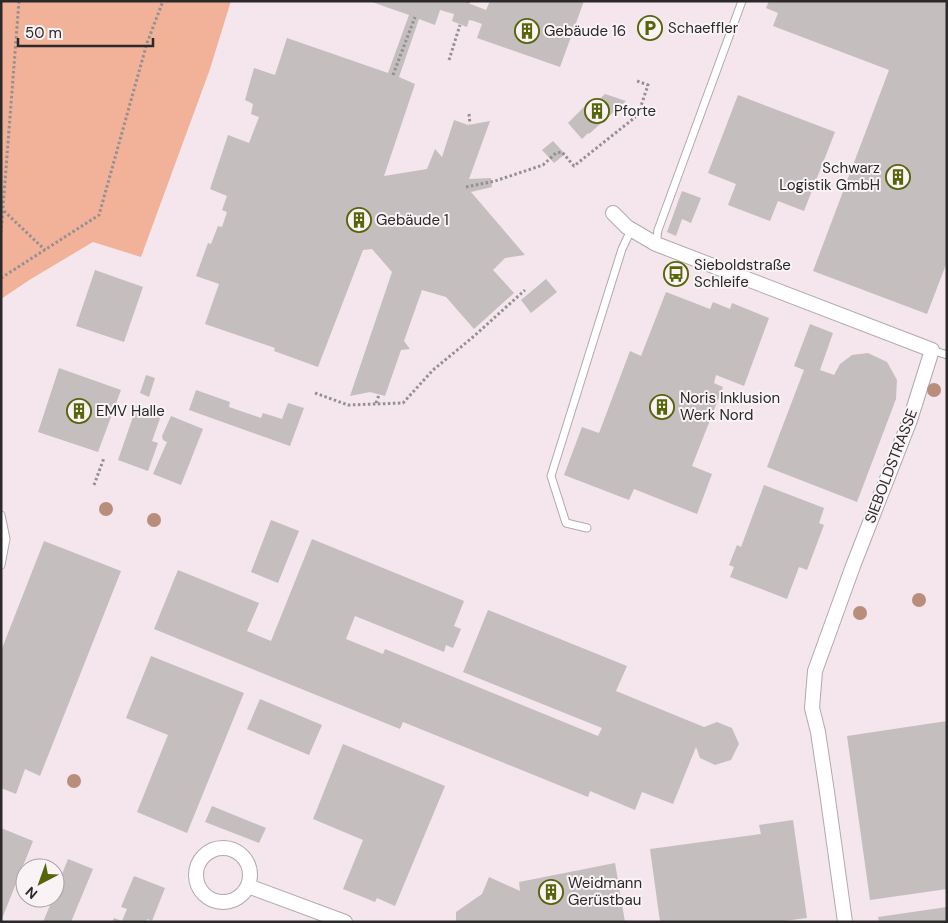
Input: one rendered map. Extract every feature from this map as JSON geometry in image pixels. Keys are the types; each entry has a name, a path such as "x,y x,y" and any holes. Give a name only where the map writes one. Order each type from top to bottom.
{"street":[{"path":"613,213 631,230 656,244 932,350"},
{"name":"SIEBOLDSTRASSE","path":"844,922 827,792 818,732 812,708 815,671 853,566 910,420 932,350"},
{"path":"248,886 345,922"}],"lane":[{"path":"656,244 658,230 742,1"},
{"path":"587,528 566,523 551,476 622,249 631,230"},
{"path":"932,350 947,355"},
{"path":"1,515 6,539 1,565"}],"path":[{"path":"1,233 19,1"},
{"path":"1,278 99,215 147,44 162,1"},
{"path":"393,75 415,17"},
{"path":"449,60 460,25"},
{"path":"466,187 495,181 543,166 556,154 562,152 574,166 638,115 648,85 637,82"},
{"path":"469,114 470,124"},
{"path":"3,210 45,250"},
{"path":"315,394 348,405 403,402 433,370 526,290"},
{"path":"376,403 379,395"},
{"path":"94,485 104,458"}],"shaded area":[{"path":"1,1 231,1 210,69 141,257 93,242 1,299"},
{"path":"231,1 947,1 947,922 1,922 1,299 93,242 210,69"}],"building":[{"name":"Gebäude 1","path":"369,1 463,1 486,10 490,1 584,1 560,67 477,38 482,24 469,20 467,27 452,21 454,14 440,10 435,25 419,19 399,77 415,84 384,176 427,169 435,149 442,157 454,120 468,125 490,121 469,179 491,178 492,187 471,192 525,255 505,258 493,270 514,293 474,329 446,297 422,290 404,341 410,349 401,350 385,396 370,392 350,396 392,272 372,249 363,250 318,367 274,351 275,348 205,324 219,284 196,276 208,243 211,244 218,226 222,227 227,212 222,210 227,196 210,189 228,135 249,143 259,117 251,114 253,104 245,100 254,68 275,75 287,38 388,73 409,15"},
{"name":"Schwarz Logistik GmbH","path":"769,1 947,1 947,262 927,314 813,271 889,70 773,26 778,13 766,8"},
{"name":"Pforte","path":"605,94 626,101 582,139 568,123 588,103 592,106"},
{"path":"738,95 835,132 804,211 778,201 770,221 728,205 736,184 708,173"},
{"path":"553,141 565,154 554,163 542,150"},
{"path":"682,191 701,198 691,223 682,219 676,236 667,232"},
{"path":"95,270 143,287 124,342 76,326"},
{"path":"546,279 557,292 531,313 521,300"},
{"name":"Noris Inklusion Werk Nord","path":"666,292 710,309 713,302 730,309 732,303 769,318 744,386 716,375 714,383 723,387 692,466 712,474 697,514 634,489 629,500 564,475 582,427 599,433 630,351 641,356"},
{"path":"810,324 833,333 820,370 834,375 840,364 852,355 868,353 887,362 897,380 896,399 857,502 767,467 804,370 794,366"},
{"name":"EMV Halle","path":"59,368 121,390 98,452 38,432"},
{"path":"146,375 155,378 149,397 140,393"},
{"path":"196,390 230,402 229,407 261,418 263,413 282,419 288,403 304,408 290,446 189,410"},
{"path":"137,405 162,413 152,441 158,443 148,471 118,460"},
{"path":"171,416 203,429 181,485 153,474 167,442 163,440 162,436"},
{"path":"764,485 824,508 819,523 824,525 807,570 799,567 787,599 730,577 734,567 729,565 737,545 741,547"},
{"path":"271,520 299,531 278,583 251,572"},
{"path":"312,539 464,601 454,626 461,629 453,648 446,645 444,652 355,616 346,639 383,654 385,649 598,736 602,728 463,672 488,610 627,666 616,691 704,727 717,722 732,728 739,744 731,760 715,765 700,758 696,747 673,804 642,792 635,810 590,791 588,797 403,722 400,729 154,629 178,570 259,603 247,631 271,641"},
{"path":"44,541 121,571 40,776 25,769 16,794 1,788 1,651"},
{"path":"151,656 244,693 187,833 137,812 168,735 126,718"},
{"path":"260,699 322,725 309,755 247,729"},
{"path":"947,721 947,889 870,900 847,736"},
{"path":"343,744 445,786 395,906 377,898 375,902 343,889 363,840 313,819"},
{"path":"212,806 266,828 259,843 205,822"},
{"path":"793,820 807,918 776,922 660,922 650,849 761,834 759,825"},
{"path":"1,828 33,841 26,858 15,858 15,886 1,921"},
{"path":"68,859 93,869 71,922 43,922 49,908 65,908 65,867"},
{"name":"Weidmann Gerüstbau","path":"615,863 625,922 456,922 456,912 482,894 489,877 520,891 519,882"},
{"path":"134,876 165,888 152,921 147,919 146,922 112,922 114,918 122,921 127,909 121,907"},
{"path":"947,907 947,922 879,922 878,917"}],"place":[{"name":"Schaeffler","path":"650,28"},
{"name":"Gebäude 16","path":"527,31"},
{"name":"Pforte","path":"597,111"},
{"name":"Schwarz Logistik GmbH","path":"898,177"},
{"name":"Gebäude 1","path":"359,220"},
{"name":"Sieboldstraße Schleife","path":"676,274"},
{"name":"Noris Inklusion Werk Nord","path":"662,407"},
{"name":"EMV Halle","path":"79,411"},
{"name":"Weidmann Gerüstbau","path":"551,892"}]}
